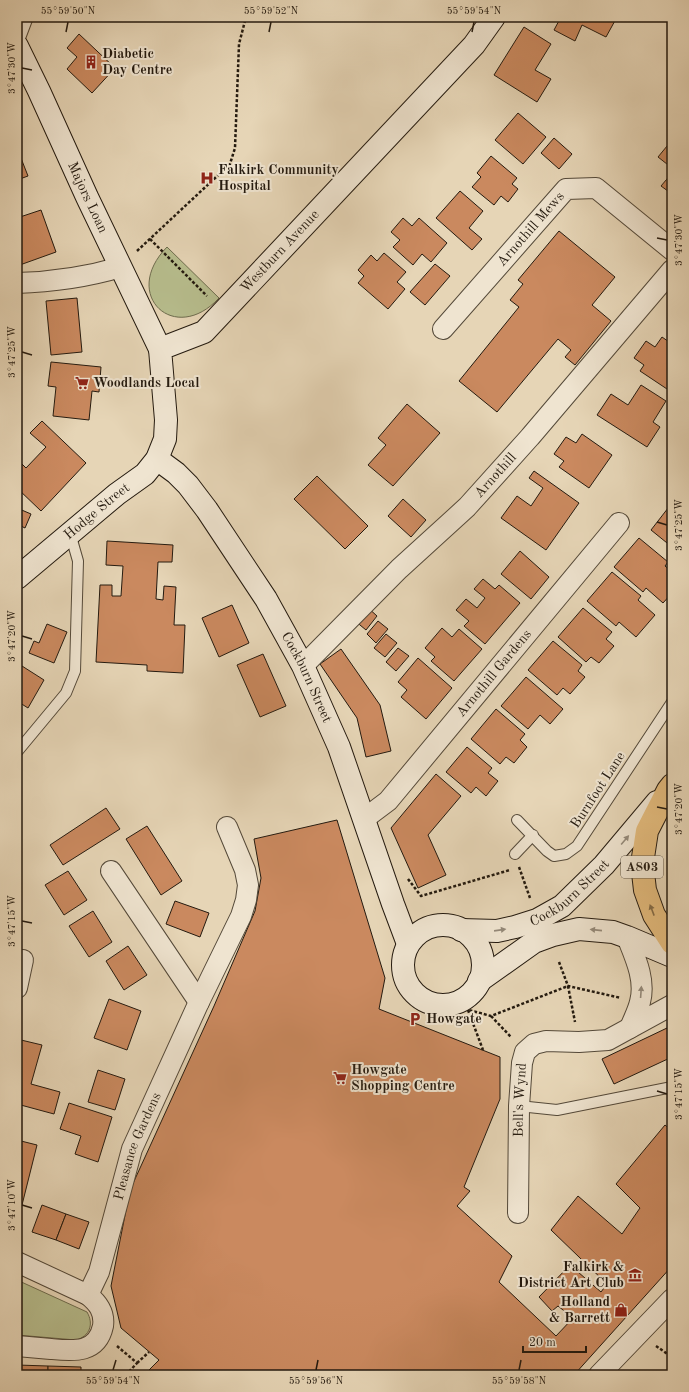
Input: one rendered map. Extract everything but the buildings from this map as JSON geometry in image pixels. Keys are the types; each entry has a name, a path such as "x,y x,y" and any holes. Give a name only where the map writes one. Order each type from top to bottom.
{"main road":[{"name":"Westburn Avenue","path":"160,348 204,332 474,45 494,17"},
{"name":"Majors Loan","path":"17,46 120,267 160,348"},
{"path":"157,459 165,439 166,420 160,348"},
{"name":"Cockburn Street","path":"157,459 176,473 188,485 207,510 266,599 303,666 339,747 408,944 419,933 432,927 448,925 461,930 472,938 480,952 483,966 479,981 472,993 462,1000 459,1007"},
{"name":"Hodge Street","path":"17,578 117,494 145,474 157,459"},
{"name":"Cockburn Street","path":"461,930 496,931 515,927 538,920 562,906 604,865 670,787"},
{"name":"A803","path":"670,787 647,831 642,864 645,890 654,915 672,943"},
{"path":"393,904 432,927"},
{"name":"Cockburn Street","path":"479,981 534,942 553,935 578,929 613,932 672,956"},
{"path":"408,944 403,957 403,971 407,984 419,998 431,1004 459,1007"}],"street":[{"name":"Arnothill Mews","path":"443,329 566,189 596,188 672,250"},
{"path":"17,284 42,283 99,273 120,267"},
{"name":"Arnothill","path":"303,666 399,569 467,507 530,437 672,270"},
{"name":"Arnothill Gardens","path":"364,819 388,801 619,523"},
{"name":"Pleasance Gardens","path":"88,1295 99,1272 132,1149 199,1002 241,916 246,900 248,885 245,870 226,827"},
{"path":"111,871 199,1002"},
{"path":"627,937 638,964 642,987 640,1002 630,1028"},
{"path":"17,988 23,960"},
{"name":"Bell's Wynd","path":"518,1213 519,1106 522,1062 525,1052 534,1044 546,1041 579,1042 608,1040 672,1005"},
{"path":"17,1262 88,1295 96,1301 102,1312 103,1322 101,1332 96,1341 85,1349 75,1351 17,1346"},
{"path":"599,1375 672,1299"}],"lane":[{"path":"17,46 28,17"},
{"path":"17,752 66,692 75,671 78,561 70,533"},
{"name":"Burnfoot Lane","path":"517,820 547,852 554,856 566,854 577,846 672,702"},
{"path":"515,854 533,836"},
{"path":"519,1106 557,1110 672,1086"}],"path":[{"path":"120,267 230,164 235,148 239,44 246,17"},
{"path":"149,239 224,311"},
{"path":"515,854 531,901"},
{"path":"408,878 421,896 511,869"},
{"path":"559,962 568,986 579,1042"},
{"path":"490,1016 568,986 640,1002"},
{"path":"459,1007 490,1016 525,1052"},
{"path":"459,1007 483,1050"},
{"path":"101,1332 137,1363"},
{"path":"126,1375 149,1352"},
{"path":"668,1354 672,1357"}],"green space":[{"path":"167,247 219,298 202,312 186,317 171,316 159,308 151,297 149,282 154,265"},
{"path":"17,1280 87,1312 90,1325 85,1336 76,1340 17,1335"}],"place":[{"name":"Diabetic Day Centre","path":"91,62"},
{"name":"Falkirk Community Hospital","path":"207,178"},
{"name":"Woodlands Local","path":"82,383"},
{"name":"Howgate","path":"415,1019"},
{"name":"Howgate Shopping Centre","path":"340,1078"},
{"name":"Falkirk & District Art Club","path":"635,1275"},
{"name":"Holland & Barrett","path":"621,1310"}]}
